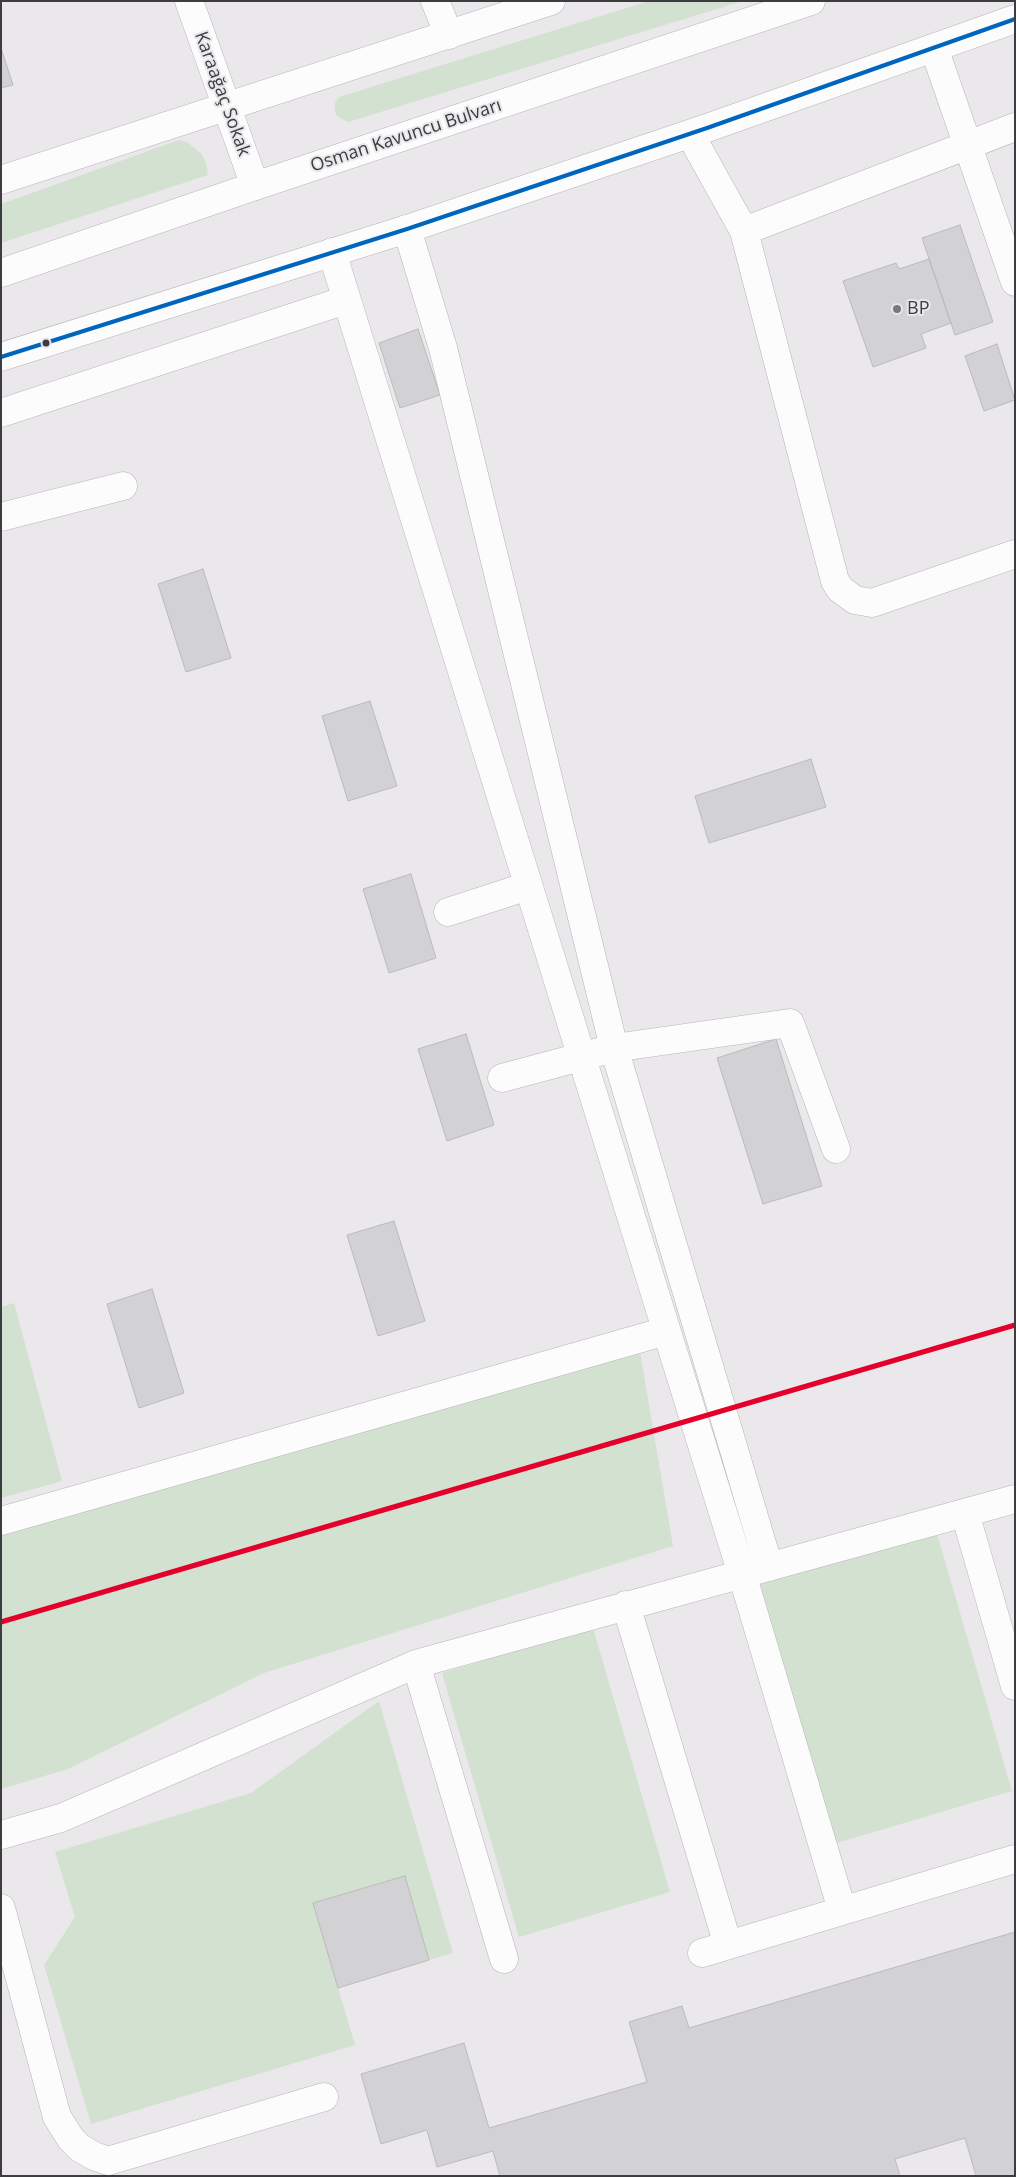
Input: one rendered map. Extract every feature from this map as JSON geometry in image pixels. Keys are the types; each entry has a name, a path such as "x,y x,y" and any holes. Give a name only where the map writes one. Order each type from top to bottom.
{"main road":[{"name":"Karaağaç Sokak","path":"189,1 255,186"},
{"path":"435,1 448,35"},
{"path":"1,180 551,1"},
{"name":"Osman Kavuncu Bulvarı","path":"1,273 255,186 811,1"},
{"path":"1,357 407,229 690,134 1015,19"},
{"path":"934,48 1015,282"},
{"path":"744,231 1015,127"},
{"path":"690,134 744,231 835,581 840,589 855,600 872,603 1015,554"},
{"path":"407,229 443,348 614,1048 769,1567"},
{"path":"332,252 742,1574 842,1910"},
{"path":"1,413 346,300"},
{"path":"1,517 123,486"},
{"path":"448,912 528,886"},
{"path":"502,1078 614,1048 790,1023 836,1149"},
{"path":"1,1521 666,1331"},
{"path":"1,1835 61,1818 416,1664 1015,1499"},
{"path":"976,1510 965,1513 1015,1686"},
{"path":"626,1606 715,1949 1015,1858"},
{"path":"416,1664 504,1959"},
{"path":"1,1908 57,2117 71,2139 80,2148 108,2161 324,2097"}],"green space":[{"path":"649,1 743,1 348,122 337,116 335,111 335,103 339,97"},
{"path":"179,140 187,142 201,153 205,160 208,175 1,243 1,204"},
{"path":"14,1303 62,1481 1,1498 1,1307"},
{"path":"640,1352 673,1546 264,1673 68,1769 1,1789 1,1529"},
{"path":"935,1527 1012,1791 830,1845 752,1581"},
{"path":"593,1628 670,1892 519,1937 442,1673"},
{"path":"379,1701 453,1953 429,1960 405,1876 313,1903 355,2045 91,2124 44,1965 75,1917 55,1852 251,1793"}],"building":[{"path":"1,48 13,85 1,88"},
{"path":"960,225 993,322 955,335 922,238"},
{"path":"929,259 951,323 921,334 926,348 873,367 843,281 896,263 899,269"},
{"path":"418,329 440,395 400,408 379,343"},
{"path":"997,344 1015,400 984,411 965,356"},
{"path":"203,569 231,658 186,672 158,584"},
{"path":"370,701 397,786 348,801 322,716"},
{"path":"811,759 826,807 709,843 695,796"},
{"path":"411,874 436,958 389,973 363,889"},
{"path":"466,1034 494,1125 447,1141 418,1049"},
{"path":"776,1039 822,1186 763,1204 717,1058"},
{"path":"394,1221 425,1321 378,1336 347,1235"},
{"path":"152,1289 184,1393 139,1408 107,1304"},
{"path":"405,1876 429,1960 338,1988 313,1903"},
{"path":"1015,1932 1015,2176 976,2176 965,2138 895,2159 900,2176 500,2176 493,2151 437,2167 427,2130 381,2144 361,2074 464,2043 489,2128 647,2082 629,2022 682,2006 689,2028"}],"transit line":[{"path":"1,357 407,229 707,128 1015,19"},
{"path":"1,1622 1015,1325"}],"place":[{"name":"BP","path":"897,309"}]}
